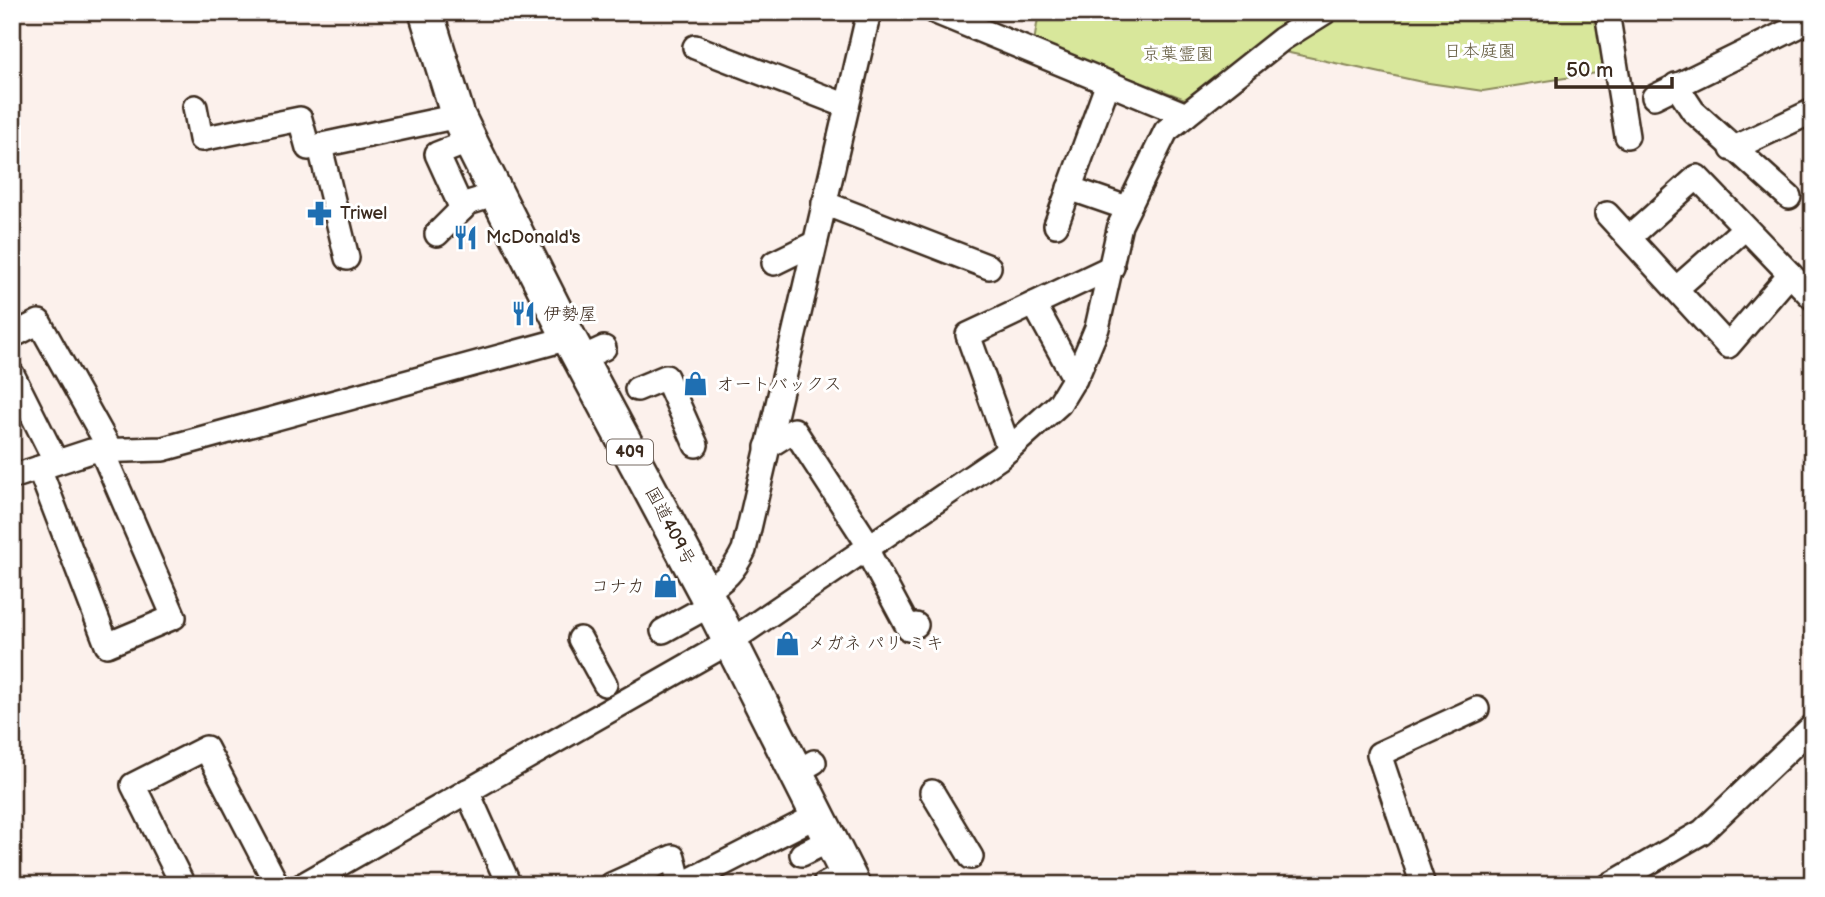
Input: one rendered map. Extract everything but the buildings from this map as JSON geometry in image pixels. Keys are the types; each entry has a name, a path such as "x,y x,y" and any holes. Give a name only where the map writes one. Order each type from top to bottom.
{"highway":[{"name":"国道409号","path":"426,12 464,129 497,194 584,348 708,598 805,767 839,862"}],"street":[{"path":"663,631 708,598 735,570 744,550 869,12"},
{"path":"936,12 1186,115"},
{"path":"303,885 731,641 1009,449 1059,404 1075,379 1097,328 1120,225 1166,131 1282,39 1325,12"},
{"path":"1607,12 1627,136"},
{"path":"1654,96 1813,19"},
{"path":"695,47 847,106"},
{"path":"1056,225 1108,83"},
{"path":"1676,86 1693,111 1732,149 1789,197"},
{"path":"195,107 201,139 300,119 307,148 464,129"},
{"path":"1732,149 1813,111"},
{"path":"462,209 437,154 464,129"},
{"path":"322,155 347,258"},
{"path":"1630,237 1697,177 1813,298"},
{"path":"1069,188 1128,208"},
{"path":"437,234 468,203 497,194"},
{"path":"824,203 989,267"},
{"path":"1607,214 1728,345 1790,274"},
{"path":"1676,288 1745,228"},
{"path":"774,263 815,243"},
{"path":"1009,449 968,335 1112,267"},
{"path":"1034,304 1075,379"},
{"path":"12,337 39,322 107,451 174,617 107,645 48,465 12,374"},
{"path":"12,477 107,451 163,449 584,348"},
{"path":"637,389 666,377 696,445"},
{"path":"767,447 794,430 868,548 909,629 916,625"},
{"path":"580,639 604,672"},
{"path":"1423,885 1379,754 1476,709"},
{"path":"1610,885 1702,832 1813,726"},
{"path":"183,885 133,785 205,748 277,885"},
{"path":"467,791 509,885"},
{"path":"932,792 971,857"},
{"path":"611,885 673,857 680,885 839,862"}],"green space":[{"name":"京葉霊園","path":"1039,12 1302,12 1185,99 1034,42"},
{"name":"日本庭園","path":"1337,12 1603,12 1610,71 1483,91 1422,82 1276,50"}],"place":[{"name":"Triwel","path":"320,213"},
{"name":"McDonald's","path":"466,237"},
{"name":"伊勢屋","path":"523,314"},
{"name":"オートバックス","path":"696,384"},
{"name":"コナカ","path":"665,586"},
{"name":"メガネ パリ ミキ","path":"788,643"}]}
